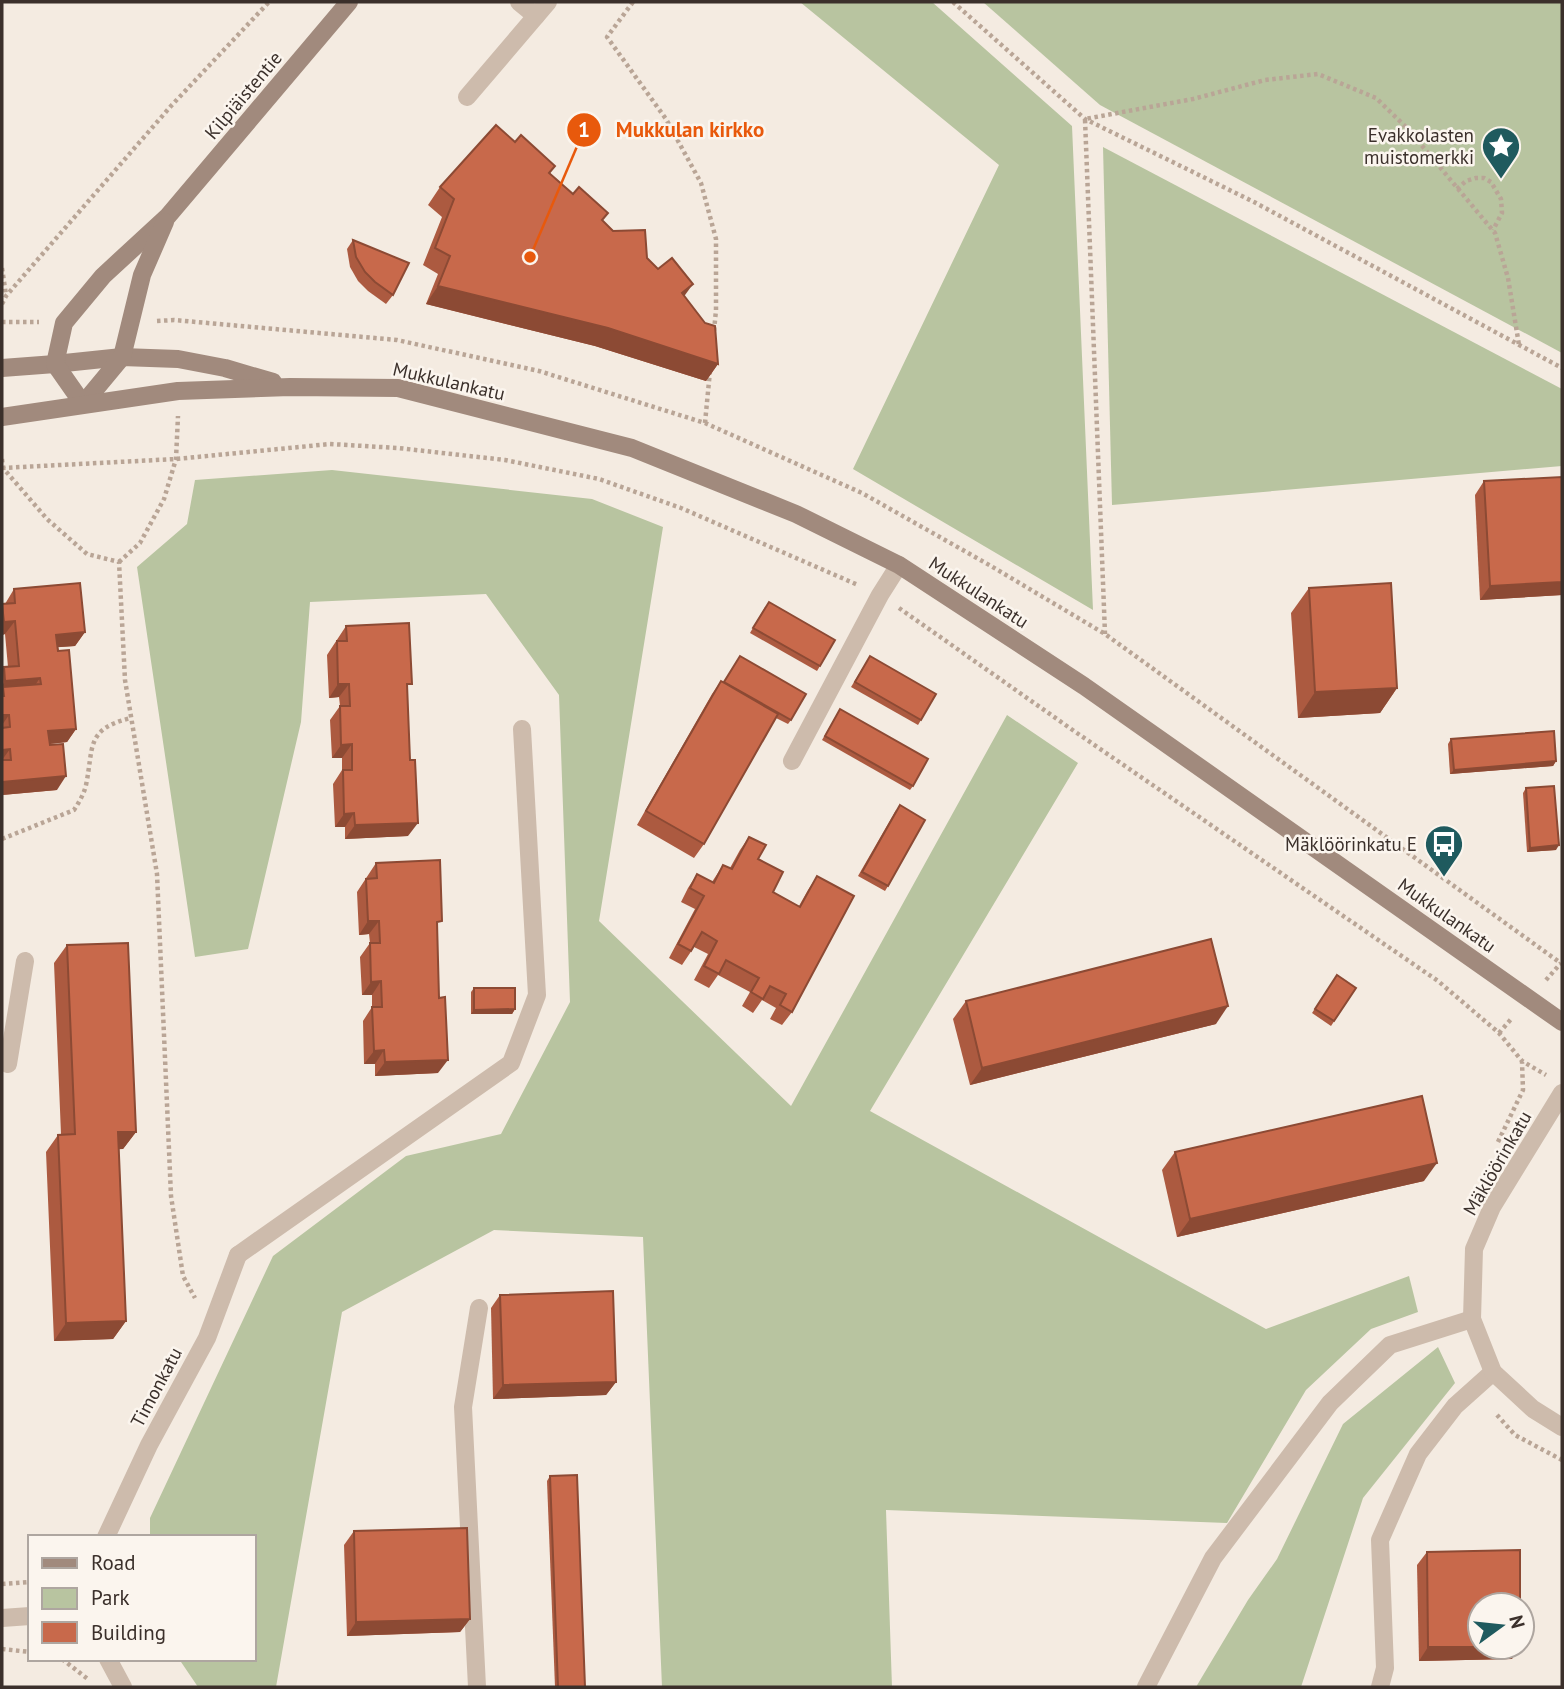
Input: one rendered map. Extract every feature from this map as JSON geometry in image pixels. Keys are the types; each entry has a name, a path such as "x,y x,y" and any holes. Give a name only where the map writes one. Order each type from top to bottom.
{"street":[{"name":"Kilpiäistentie","path":"55,364 64,323 103,276 168,216 349,2"},
{"path":"519,2 536,16"},
{"path":"467,97 548,2"},
{"name":"Kilpiäistentie","path":"83,404 122,356 142,275 168,216"},
{"name":"Mukkulankatu","path":"2,368 122,356 178,359 225,368 290,387"},
{"path":"55,364 83,404"},
{"name":"Mukkulankatu","path":"2,417 178,391 290,387 398,388 632,448 796,514 899,565 1084,686 1562,1022"},
{"path":"792,761 880,595 899,565"},
{"name":"Timonkatu","path":"107,1535 149,1445 207,1338 237,1255 511,1063 537,995 522,729"},
{"path":"8,1064 24,961"},
{"name":"Mäklöörinkatu","path":"1562,1093 1492,1207 1474,1249 1472,1319 1493,1372 1532,1409 1562,1427"},
{"path":"477,1687 463,1407 480,1308"},
{"path":"1146,1687 1213,1558 1329,1403 1390,1345 1472,1319"},
{"path":"1380,1687 1385,1668 1380,1539 1418,1454 1455,1406 1493,1372"},
{"path":"2,1618 28,1616"},
{"path":"109,1661 123,1687"}],"path":[{"path":"2,303 171,106 269,2"},
{"path":"633,2 607,37 666,119 701,183 716,239 716,310 713,335"},
{"path":"953,2 1085,119 1254,202 1562,369"},
{"path":"1085,119 1193,99 1265,80 1318,74 1376,98 1408,129 1495,233 1508,278 1519,345"},
{"path":"1085,119 1105,634"},
{"path":"1457,189 1466,181 1476,178 1491,181 1501,199 1502,214 1493,230"},
{"path":"2,268 6,296"},
{"path":"174,320 178,359"},
{"path":"705,423 711,360"},
{"path":"178,391 176,459 164,499 140,543 120,562 125,680 157,874 171,1196 183,1276 197,1302 214,1317"},
{"path":"2,459 3,468 47,519 87,554 120,562"},
{"path":"2,839 75,810 86,788 90,755 97,735 114,722 131,718"},
{"path":"2,1584 28,1582"},
{"path":"2,1649 28,1652"},
{"path":"64,1661 98,1687"}],"green space":[{"path":"800,2 932,2 1072,126 1093,610 853,469 999,165"},
{"path":"983,2 1562,2 1562,353 1100,105"},
{"path":"1103,147 1562,389 1562,466 1112,505"},
{"path":"332,470 592,499 663,527 599,921 791,1106 1007,715 1078,763 870,1111 1266,1329 1409,1276 1418,1312 1371,1329 1306,1390 1227,1523 886,1510 892,1687 662,1687 643,1237 494,1230 342,1312 276,1687 198,1687 180,1661 256,1661 256,1535 150,1535 150,1518 273,1256 406,1156 501,1134 570,1002 559,695 486,594 310,602 301,722 248,949 195,957 137,567 187,524 195,480"},
{"path":"1438,1347 1455,1383 1363,1498 1301,1687 1196,1687 1248,1600 1277,1559 1343,1424"}],"building":[{"path":"496,125 515,142 521,135 555,166 549,173 573,194 579,187 608,213 602,220 613,231 645,230 647,258 658,269 672,258 693,284 682,293 705,323 715,326 718,364 608,328 438,286 450,256 435,248 454,199 440,187"},
{"path":"353,240 409,263 393,295 365,272 356,257"},
{"path":"1562,477 1562,582 1490,586 1484,481"},
{"path":"80,583 85,632 56,635 58,651 69,650 76,729 48,731 50,745 63,744 66,776 2,782 2,760 11,760 10,749 2,750 2,728 10,727 9,715 2,715 3,687 41,684 40,678 5,681 4,667 19,666 15,621 4,622 2,604 15,603 14,589"},
{"path":"1391,583 1397,688 1315,692 1309,588"},
{"path":"769,602 835,640 820,666 753,628"},
{"path":"409,623 412,684 407,684 410,760 415,760 418,823 355,825 354,813 344,814 343,770 352,770 352,744 341,745 340,706 350,706 349,684 338,684 337,641 347,641 346,626"},
{"path":"740,656 806,694 791,720 724,682"},
{"path":"870,656 936,694 921,720 855,682"},
{"path":"721,681 778,714 704,844 646,811"},
{"path":"840,709 928,759 913,786 825,736"},
{"path":"1554,731 1556,761 1454,770 1451,739"},
{"path":"1554,786 1559,845 1530,848 1526,788"},
{"path":"900,805 925,820 888,886 862,872"},
{"path":"749,837 766,845 758,859 783,872 773,892 800,907 817,876 854,896 792,1012 780,1005 786,994 770,986 763,999 751,992 759,978 726,960 719,974 704,966 717,941 702,932 691,951 678,944 704,896 690,888 697,874 714,883 723,865 732,869"},
{"path":"440,860 442,921 437,922 439,998 445,997 448,1060 385,1062 384,1050 374,1051 372,1007 382,1007 381,981 371,982 370,943 380,943 379,921 368,921 366,879 377,878 376,863"},
{"path":"1211,939 1228,1006 982,1068 966,1001"},
{"path":"128,943 136,1132 118,1132 126,1321 66,1323 58,1135 75,1134 67,945"},
{"path":"1337,975 1356,988 1334,1021 1315,1009"},
{"path":"474,988 515,988 515,1009 474,1010"},
{"path":"1422,1096 1437,1163 1190,1219 1175,1152"},
{"path":"613,1291 616,1382 503,1385 500,1295"},
{"path":"577,1475 585,1687 558,1687 550,1476"},
{"path":"467,1528 470,1619 356,1622 354,1531"},
{"path":"1520,1550 1520,1591 1466,1591 1466,1647 1428,1647 1427,1552"}],"place":[{"name":"Evakkolasten muistomerkki","path":"1501,180"},
{"name":"Mukkulan kirkko","path":"530,257"},
{"name":"Mäklöörinkatu E","path":"1444,878"}]}
